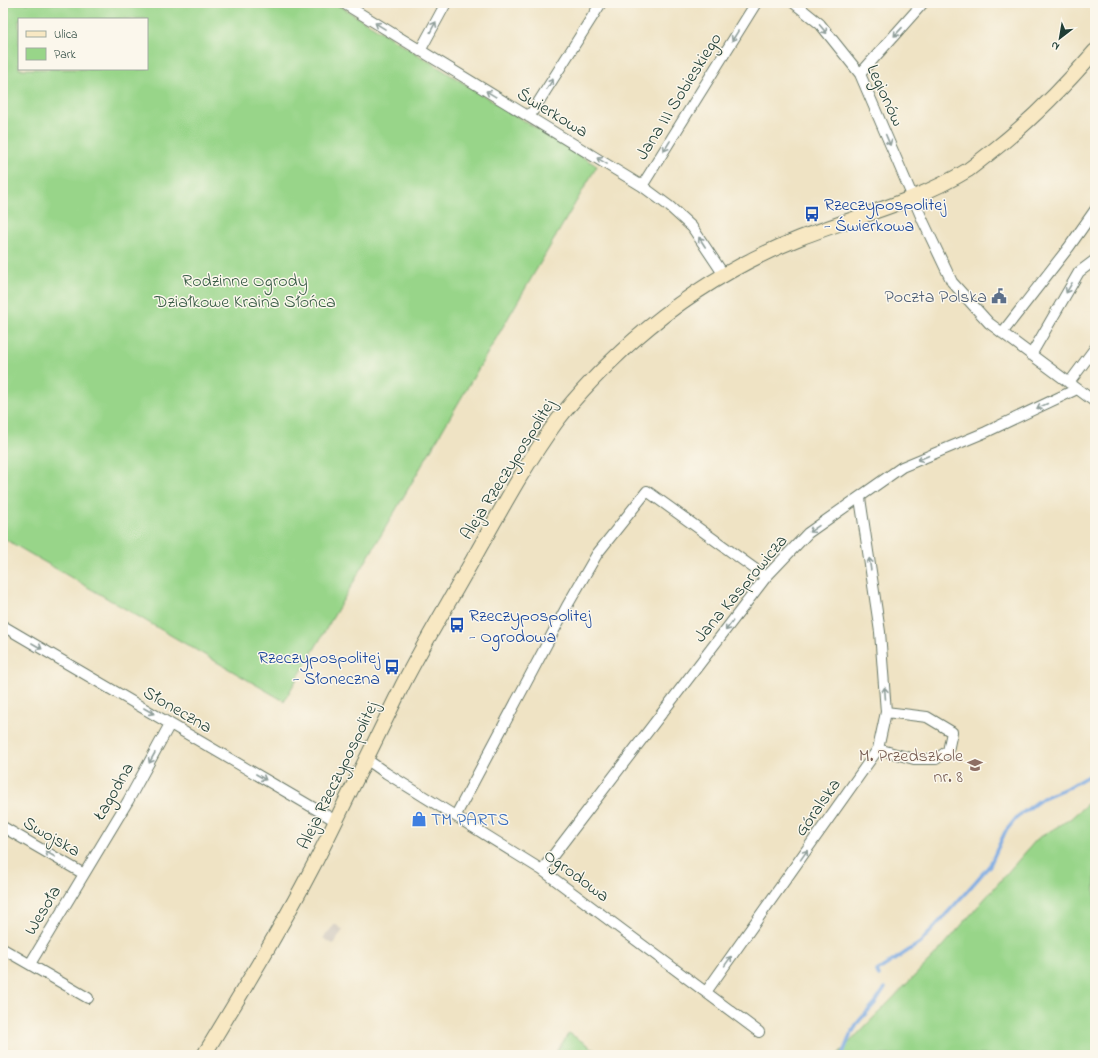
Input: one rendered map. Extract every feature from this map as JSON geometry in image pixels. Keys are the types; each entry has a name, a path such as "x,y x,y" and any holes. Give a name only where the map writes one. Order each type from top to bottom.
{"street":[{"name":"Świerkowa","path":"343,3 642,186 669,206 692,227 724,274"},
{"path":"420,51 446,3"},
{"path":"529,117 601,3"},
{"name":"Jana III Sobieskiego","path":"642,186 756,3"},
{"name":"Legionów","path":"794,3 820,24 860,74 923,221 952,282 989,324 1073,386 1094,399"},
{"path":"860,74 923,3"},
{"name":"Aleja Rzeczypospolitej","path":"204,1055 302,890 403,684 499,514 557,422 602,369 636,338 695,293 724,274 798,238 913,197 942,184 969,169 1010,138 1054,97 1095,51"},
{"path":"1002,333 1069,247 1095,210"},
{"path":"1031,355 1079,272 1095,260"},
{"path":"1073,386 1095,348"},
{"name":"Jana Kasprowicza","path":"542,870 766,577 808,533 860,498 902,467 986,432 1073,386"},
{"path":"456,815 567,606 598,554 647,491 766,577"},
{"name":"Góralska","path":"706,992 878,749 886,712 880,632 860,498"},
{"name":"Słoneczna","path":"3,626 336,821"},
{"path":"878,749 914,759 936,759 948,751 952,732 927,717 886,712"},
{"name":"Łagodna","path":"84,874 128,801 170,724"},
{"name":"Ogrodowa","path":"366,759 542,870 758,1032"},
{"name":"Swojska","path":"3,828 84,874"},
{"name":"Wesoła","path":"30,964 84,874"},
{"path":"3,948 88,998"}],"shaded area":[{"path":"335,924 343,930 333,944 323,938"}],"green space":[{"name":"Rodzinne Ogrody Działkowe Kraina Słońca","path":"3,3 335,3 597,166 284,701 3,538"},
{"path":"1095,797 1095,1055 837,1055 938,952 1037,839 1070,819"},
{"path":"569,1033 603,1055 554,1055"}],"waterway":[{"path":"879,976 877,971 920,943 990,865 1005,832 1017,817 1043,798 1069,787 1095,772"},
{"path":"842,1055 850,1036 859,1021 876,1002 885,988"}],"place":[{"name":"Rzeczypospolitej - Świerkowa","path":"812,214"},
{"name":"Poczta Polska","path":"999,296"},
{"name":"Rzeczypospolitej - Ogrodowa","path":"457,625"},
{"name":"Rzeczypospolitej - Słoneczna","path":"392,667"},
{"name":"M. Przedszkole nr. 8","path":"975,765"},
{"name":"TM PARTS","path":"419,819"}]}
